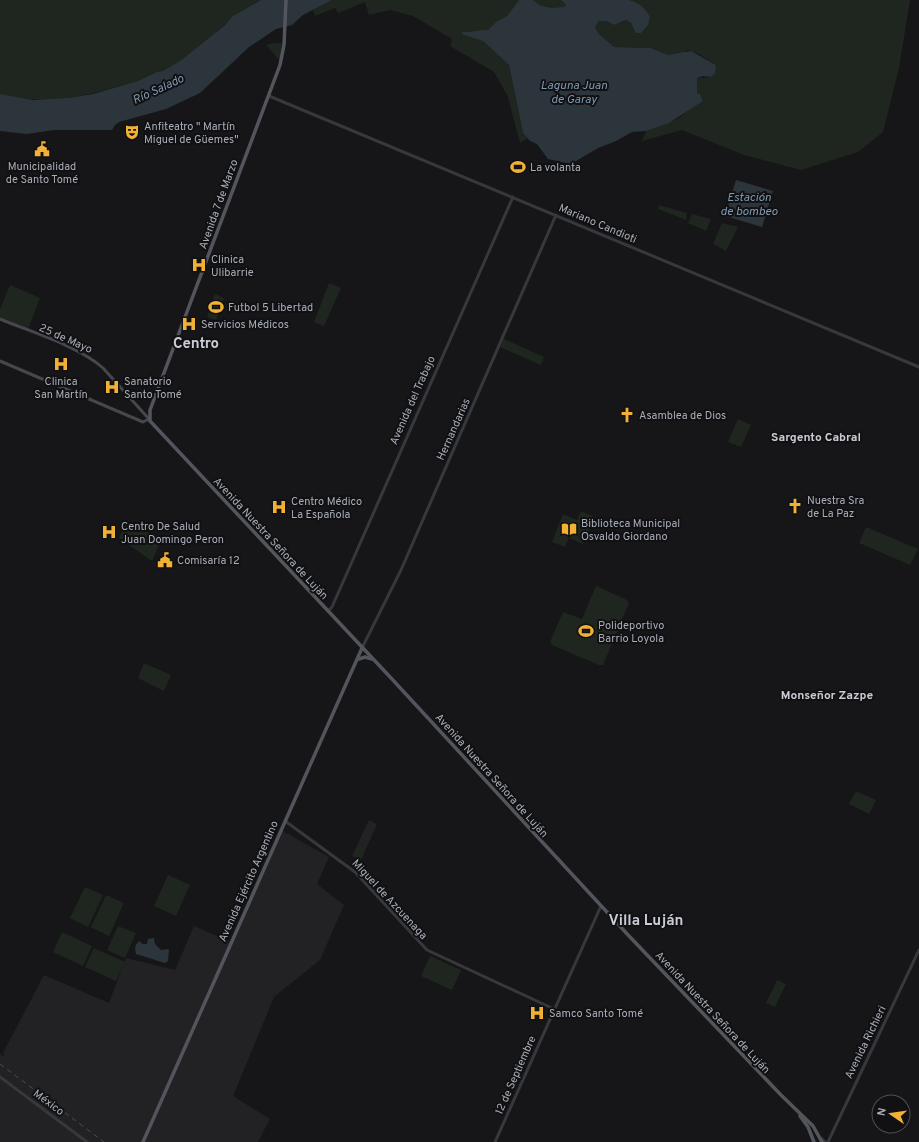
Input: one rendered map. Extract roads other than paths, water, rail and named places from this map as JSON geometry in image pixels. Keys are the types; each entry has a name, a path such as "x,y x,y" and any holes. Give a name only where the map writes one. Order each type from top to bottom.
{"main road":[{"name":"Avenida 7 de Marzo","path":"149,419 150,410 282,60 285,40 286,0"},
{"name":"25 de Mayo","path":"0,319 65,346 95,361 104,368 149,419"},
{"path":"0,361 143,422 149,419"},
{"name":"Avenida Nuestra Señora de Luján","path":"149,419 153,426 374,660 601,906 794,1109 810,1122 821,1139"},
{"name":"Avenida Ejército Argentino","path":"346,685 362,648"},
{"name":"Avenida Ejército Argentino","path":"142,1142 362,648"},
{"path":"358,660 365,657 374,660"},
{"path":"794,1109 806,1124 814,1140"},
{"path":"814,1140 816,1135 821,1139"}],"street":[{"name":"Mariano Candioti","path":"269,96 919,367"},
{"name":"Avenida del Trabajo","path":"328,611 332,607 512,197"},
{"name":"Hernandarias","path":"362,648 401,570 556,215"},
{"name":"Miguel de Azcuenaga","path":"285,820 355,872 427,950 554,1008"},
{"name":"12 de Septiembre","path":"495,1142 601,906"},
{"name":"Avenida Richieri","path":"826,1142 919,950"},
{"name":"México","path":"0,1077 87,1142"},
{"path":"821,1139 826,1142"}],"water":[{"name":"Río Salado","path":"261,0 332,0 303,15 292,25 276,29 249,47 200,93 166,109 119,122 112,130 54,130 27,134 0,131 0,94 33,100 68,98 93,94 138,81 157,72 163,71 183,59 225,25 233,16"},
{"name":"Laguna Juan de Garay","path":"519,0 533,0 541,6 552,8 564,7 566,5 561,0 629,0 639,4 644,8 650,17 648,25 641,33 636,33 631,23 626,20 614,25 606,21 599,21 595,27 598,33 614,47 651,48 668,55 691,51 716,65 715,73 711,77 703,76 697,78 697,93 700,94 703,101 669,123 646,131 632,132 616,141 598,148 571,164 548,159 537,144 530,141 523,133 509,65 483,41 462,34 462,32 488,30 496,22 507,16"},
{"name":"Estación de bombeo","path":"736,180 773,191 762,227 725,216"},
{"path":"154,938 155,944 161,950 169,949 168,961 165,963 136,954 135,947 138,942 140,941 142,944 147,944 148,939"}],"railway":[{"path":"0,1064 104,1142"}],"place":[{"name":"Anfiteatro \" Martín Miguel de Güemes\"","path":"132,132"},
{"name":"Municipalidad de Santo Tomé","path":"42,149"},
{"name":"La volanta","path":"518,167"},
{"name":"Clinica Ulibarrie","path":"199,265"},
{"name":"Futbol 5 Libertad","path":"216,307"},
{"name":"Servicios Médicos","path":"189,324"},
{"name":"Clinica San Martín","path":"61,364"},
{"name":"Sanatorio Santo Tomé","path":"112,387"},
{"name":"Asamblea de Dios","path":"627,415"},
{"name":"Nuestra Sra de La Paz","path":"795,506"},
{"name":"Centro Médico La Española","path":"279,507"},
{"name":"Biblioteca Municipal Osvaldo Giordano","path":"569,529"},
{"name":"Centro De Salud Juan Domingo Peron","path":"109,532"},
{"name":"Comisaría 12","path":"165,560"},
{"name":"Polideportivo Barrio Loyola","path":"586,631"},
{"name":"Samco Santo Tomé","path":"537,1013"}],"district":[{"name":"Centro","path":"196,343"},
{"name":"Sargento Cabral","path":"816,437"},
{"name":"Monseñor Zazpe","path":"827,695"},
{"name":"Villa Luján","path":"646,920"}]}
